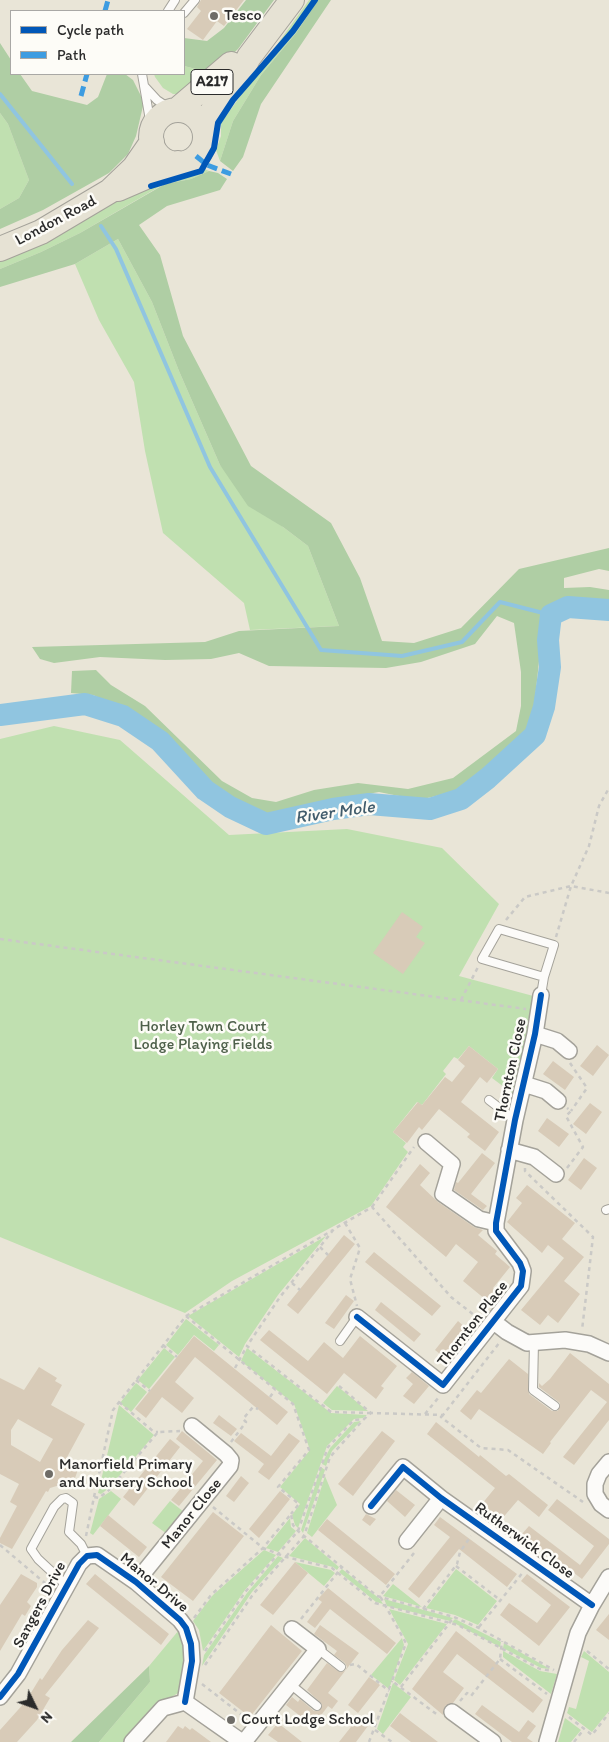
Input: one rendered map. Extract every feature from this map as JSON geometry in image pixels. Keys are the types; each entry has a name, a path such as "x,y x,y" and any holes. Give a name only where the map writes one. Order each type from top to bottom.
{"main road":[{"name":"London Road","path":"110,191 130,186 198,155 204,142 203,127 212,109 240,74 249,57 292,0"},
{"name":"London Road","path":"0,249 41,232 110,191 134,168 152,137 155,122 162,115 175,110 210,84 230,65 249,57"},
{"path":"175,110 193,115 203,127"},
{"path":"152,137 161,157 178,163"}],"street":[{"name":"Thornton Close","path":"516,1152 515,1120 535,1034 537,1010 541,995"},
{"path":"535,1034 557,1041 569,1051"},
{"path":"524,1084 546,1091 558,1101"},
{"path":"426,1142 452,1164 443,1194 479,1220 496,1223 516,1152 534,1157 561,1172"},
{"name":"Thornton Place","path":"357,1317 443,1385 521,1286 523,1271 520,1263 496,1231 496,1223"},
{"name":"Thornton Place","path":"492,1325 527,1343 565,1340 580,1342 609,1353"},
{"path":"192,1426 224,1452"},
{"name":"Manor Close","path":"136,1582 230,1466 231,1460 224,1452"},
{"path":"605,1507 595,1494 595,1484 599,1474 609,1462"},
{"name":"Rutherwick Close","path":"371,1506 403,1467 441,1498 592,1604"},
{"path":"407,1541 441,1498"},
{"name":"Manor Drive","path":"86,1552 103,1558 136,1582 180,1620 186,1628 198,1664 185,1702"},
{"name":"Sangers Drive","path":"0,1697 18,1674 86,1552"},
{"path":"547,1742 576,1643 592,1604 609,1577"},
{"path":"132,1742 163,1708 185,1702 243,1742 318,1649 292,1630"},
{"path":"452,1712 493,1742"}],"lane":[{"path":"185,12 195,0"},
{"path":"141,76 151,94 175,110"},
{"path":"141,76 152,137"},
{"path":"541,995 544,977 554,945 499,929 482,959 544,977"},
{"path":"489,1100 515,1120"},
{"path":"340,1341 357,1317"},
{"path":"534,1342 533,1390 555,1406"},
{"path":"63,1591 32,1549 54,1507 62,1499 66,1498 73,1503 74,1509 69,1528 86,1552"},
{"path":"318,1649 341,1667"},
{"path":"290,1684 317,1706"}],"path":[{"path":"554,945 571,886 589,846 599,806 609,788"},
{"path":"499,929 525,897 571,886 609,893"},
{"path":"0,939 537,1010"},
{"path":"461,1000 482,959"},
{"path":"561,1172 583,1147 566,1116 587,1088 575,1068 570,1064 575,1056 569,1051"},
{"path":"558,1101 570,1111"},
{"path":"86,1552 94,1497 113,1410 186,1316 372,1207 418,1141 426,1142"},
{"path":"516,1152 525,1171 593,1238 580,1342"},
{"path":"372,1207 451,1297 492,1325"},
{"path":"345,1222 360,1248 350,1279 357,1301 357,1317"},
{"path":"235,1368 247,1346 334,1229"},
{"path":"320,1248 328,1255"},
{"path":"292,1283 300,1290"},
{"path":"186,1316 293,1404 309,1450 278,1487 299,1504 263,1548 212,1595 186,1628"},
{"path":"507,1332 441,1417 481,1448 508,1450 596,1511 605,1507"},
{"path":"163,1345 177,1357"},
{"path":"247,1346 331,1412 443,1414"},
{"path":"136,1380 150,1391"},
{"path":"339,1386 371,1414"},
{"path":"270,1396 275,1390"},
{"path":"425,1414 441,1394"},
{"path":"119,1402 154,1432 189,1430 192,1426"},
{"path":"224,1452 246,1422 243,1420 248,1413 253,1407 258,1409"},
{"path":"198,1664 254,1593 304,1536 330,1457 364,1419 371,1414"},
{"path":"198,1664 246,1591 298,1531 328,1448 354,1420 364,1419"},
{"path":"94,1497 99,1498 110,1489 158,1432"},
{"path":"204,1500 263,1548 286,1557 332,1568 375,1603 450,1623 540,1670 557,1672 478,1628 454,1617 380,1596 298,1531 293,1526 291,1514"},
{"path":"423,1609 456,1566 460,1552 480,1525"},
{"path":"380,1596 415,1552 406,1544 407,1541"},
{"path":"0,1545 63,1591"},
{"path":"478,1628 531,1562"},
{"path":"456,1566 500,1600"},
{"path":"292,1630 342,1567"},
{"path":"369,1742 406,1643 380,1596"},
{"path":"401,1687 454,1617"},
{"path":"392,1681 446,1721 467,1693 471,1696 500,1659 502,1641"},
{"path":"576,1643 609,1669"},
{"path":"500,1659 592,1735 609,1713"},
{"path":"341,1667 356,1664 389,1690"},
{"path":"199,1677 202,1684 256,1726"},
{"path":"574,1742 584,1729"},
{"path":"375,1730 392,1742"}],"green space":[{"path":"246,0 274,0 238,49 212,73 185,66 185,38 207,41 224,28"},
{"path":"309,0 318,0 296,33 261,75 233,121 220,161 216,150 221,136 221,123"},
{"path":"318,0 331,0 261,104 243,157 233,171 220,161 233,121 261,75 296,33"},
{"path":"0,43 10,58 10,75 21,75 32,91 87,105 98,97 107,75 126,75 133,80 142,98 143,106 136,136 128,154 109,173 43,210 0,229 0,209 19,198 29,180 8,124 0,113"},
{"path":"185,66 212,73 187,94 173,94 163,88 154,75 185,75"},
{"path":"0,113 8,124 29,180 19,198 0,209"},
{"path":"200,167 209,171 191,179 164,184 80,233 0,269 0,260 79,224 128,192 173,173"},
{"path":"209,171 218,173 227,179 220,190 167,206 139,225 160,255 183,336 251,466 331,523 360,578 382,641 414,643 461,628 519,569 609,548 609,571 599,569 564,578 564,588 590,587 609,590 609,601 585,599 553,604 543,623 534,709 524,734 487,768 457,791 419,800 379,792 261,815 226,800 169,741 119,707 93,695 71,693 72,671 96,670 111,685 145,706 222,781 252,798 276,802 314,790 358,783 408,789 453,778 516,731 521,706 521,672 514,623 497,616 475,644 421,662 386,668 269,666 239,653 211,659 165,660 100,657 54,663 40,659 32,647 205,642 239,631 339,626 308,546 283,527 248,506 220,465 179,371 152,302 118,239 75,264 0,287 0,269 80,233 165,184 191,179"},
{"path":"118,239 152,302 179,371 220,465 283,527 308,546 339,626 250,630 244,603 163,533 145,451 134,382 99,320 75,264"},
{"name":"Horley Town Court Lodge Playing Fields","path":"54,726 120,740 229,835 347,829 442,848 499,904 459,976 537,997 516,1096 492,1078 498,1069 469,1046 458,1059 454,1057 443,1071 446,1074 422,1105 417,1102 393,1132 406,1143 403,1147 408,1152 371,1206 232,1281 185,1313 0,1237 0,739"},
{"path":"326,1236 278,1295 245,1344 239,1357 188,1316"},
{"path":"186,1319 219,1345 214,1351 194,1335 178,1355 166,1345"},
{"path":"164,1348 175,1357 149,1389 138,1380"},
{"path":"247,1348 331,1413 367,1415 363,1418 354,1419 327,1446 298,1528 292,1515 300,1504 280,1487 310,1450 294,1404 241,1361"},
{"path":"136,1383 147,1392 131,1412 120,1403"},
{"path":"337,1386 368,1411 332,1410 323,1403"},
{"path":"119,1405 154,1435 109,1488 101,1494 98,1493"},
{"path":"361,1421 332,1451 326,1466 322,1464 330,1448 354,1422"},
{"path":"321,1467 325,1470 303,1533 301,1530"},
{"path":"325,1476 337,1505 312,1537 307,1533"},
{"path":"111,1491 121,1499 93,1535 90,1533 99,1499"},
{"path":"170,1501 184,1512 167,1534 152,1523"},
{"path":"290,1518 291,1527 296,1531 278,1552 266,1548"},
{"path":"305,1538 339,1567 337,1570 333,1567 289,1556"},
{"path":"264,1550 276,1555 245,1590 203,1651 199,1630 193,1621 213,1595"},
{"path":"278,1556 283,1558 252,1592 202,1666 204,1655 247,1593"},
{"path":"295,1562 331,1570 335,1573 324,1586"},
{"path":"342,1569 380,1599 383,1604 376,1602 339,1572"},
{"path":"456,1569 497,1601 478,1625 455,1615 426,1608"},
{"path":"393,1584 422,1607 383,1596"},
{"path":"384,1599 453,1618 450,1621 387,1606"},
{"path":"389,1609 447,1624 400,1685 394,1680 408,1644"},
{"path":"455,1619 501,1642 500,1647 452,1622"},
{"path":"179,1630 187,1649 180,1692 152,1708 124,1742 99,1742 150,1682 149,1666"},
{"path":"402,1638 404,1645 389,1689 371,1675"},
{"path":"504,1643 550,1669 541,1668 503,1648"},
{"path":"503,1651 540,1671 557,1674 551,1694 503,1657"},
{"path":"584,1651 609,1672 609,1711 592,1732 567,1713 569,1707 576,1709 589,1661 581,1657"},
{"path":"149,1666 150,1682 99,1742 71,1742"},
{"path":"393,1683 411,1697 383,1734 377,1729"},
{"path":"565,1718 581,1730 571,1742 558,1742"}],"building":[{"name":"Tesco","path":"201,0 244,0 224,26 217,21 203,40 187,29 201,11 197,7"},
{"path":"402,912 423,927 416,937 425,943 403,974 373,953"},
{"path":"597,1045 609,1055 593,1076 580,1066"},
{"path":"469,1046 498,1069 487,1083 480,1077 461,1102 499,1132 485,1151 467,1137 470,1134 439,1109 422,1130 419,1127 407,1143 393,1132 418,1102 422,1105 445,1077 452,1082 465,1066 458,1060"},
{"path":"553,1061 574,1077 565,1090 543,1074"},
{"path":"590,1103 602,1112 586,1134 573,1124"},
{"path":"547,1118 569,1134 559,1147 538,1131"},
{"path":"482,1153 495,1163 471,1194 487,1206 483,1210 454,1190 456,1182 458,1183"},
{"path":"584,1158 597,1168 581,1190 568,1180"},
{"path":"420,1164 430,1173 420,1185 438,1202 474,1227 483,1230 478,1235 497,1251 495,1254 510,1267 493,1288 499,1294 491,1304 463,1281 478,1262 456,1244 446,1257 386,1207"},
{"path":"527,1185 575,1223 562,1239 584,1257 564,1281 580,1294 558,1323 548,1315 540,1325 521,1310 564,1258 548,1245 542,1253 507,1222 522,1203 516,1198"},
{"path":"344,1235 355,1244 298,1314 287,1305"},
{"path":"374,1252 441,1306 432,1316 365,1262"},
{"path":"346,1295 354,1301 334,1329 325,1323"},
{"path":"381,1302 421,1334 414,1342 375,1310"},
{"path":"458,1321 468,1330 445,1358 435,1350"},
{"path":"269,1330 308,1361 324,1342 343,1358 360,1336 397,1366 381,1386 384,1388 376,1399 344,1373 327,1394 260,1340"},
{"path":"194,1336 288,1412 277,1425 195,1357 175,1382 194,1398 182,1413 162,1397 146,1418 135,1409"},
{"path":"570,1353 609,1384 609,1420 574,1465 563,1457 607,1402 591,1390 550,1442 543,1454 479,1409 471,1420 460,1411 477,1390 481,1393 509,1359 528,1374 529,1394 552,1411 558,1411 560,1403 539,1387 539,1383 542,1386 550,1379"},
{"path":"39,1367 57,1378 55,1381 62,1385 51,1405 85,1424 66,1459 79,1467 75,1478 73,1477 70,1482 50,1488 48,1492 46,1491 12,1549 0,1543 0,1538 17,1506 10,1502 19,1484 0,1474 0,1378 24,1390","holes":["18,1419 53,1439 40,1462 11,1445 11,1430"]},
{"path":"412,1372 429,1386 414,1404 403,1396 413,1384 406,1378"},
{"path":"219,1415 237,1429 231,1436 213,1423"},
{"path":"436,1422 479,1457 480,1455 506,1476 509,1474 548,1505 539,1517 518,1500 500,1521 481,1505 495,1488 427,1434"},
{"path":"182,1431 217,1460 179,1506 171,1500 203,1461 176,1439"},
{"path":"382,1431 395,1441 353,1496 338,1484"},
{"path":"241,1433 271,1456 289,1433 300,1441 269,1480 258,1472 264,1464 234,1441"},
{"path":"170,1439 180,1447 134,1506 123,1497"},
{"path":"241,1476 249,1483 234,1502 226,1496"},
{"path":"396,1490 415,1505 405,1517 387,1501"},
{"path":"280,1491 290,1499 259,1538 249,1529"},
{"path":"557,1499 609,1539 609,1544 582,1579 522,1534 529,1526 580,1565 594,1546 548,1510"},
{"path":"213,1512 244,1536 193,1601 161,1577"},
{"path":"366,1514 376,1519 370,1526 362,1520"},
{"path":"108,1515 147,1547 139,1557 100,1526"},
{"path":"440,1517 517,1574 507,1587 459,1549 419,1598 408,1589 450,1537 434,1525"},
{"path":"327,1519 395,1574 386,1585 318,1530"},
{"path":"295,1562 308,1573 273,1615 260,1605"},
{"path":"21,1574 37,1583 37,1587 27,1602 31,1606 25,1616 22,1614 0,1651 0,1605"},
{"path":"95,1574 169,1634 161,1645 86,1584"},
{"path":"527,1574 570,1607 539,1646 500,1615 509,1603 537,1623 551,1605 521,1581"},
{"path":"328,1588 396,1643 387,1654 330,1609 315,1628 307,1622 322,1602 318,1599"},
{"path":"609,1614 609,1640 596,1630"},
{"path":"88,1620 99,1628 45,1695 50,1698 37,1720 17,1742 0,1742 0,1730 26,1701 40,1678 42,1680 62,1650"},
{"path":"271,1625 302,1651 250,1717 219,1693"},
{"path":"320,1625 359,1653 328,1693 338,1701 332,1709 328,1706 313,1726 286,1705 292,1697 298,1702 300,1699 314,1711 319,1711 322,1704 307,1690 327,1663 340,1672 345,1671 347,1667 345,1663 334,1655 337,1651 314,1634"},
{"path":"456,1631 543,1700 533,1713 457,1654 443,1672 464,1688 453,1703 445,1706 443,1715 412,1689"},
{"path":"369,1677 380,1685 358,1713 348,1705"},
{"path":"482,1705 519,1732 528,1720 536,1726 527,1738 533,1742 512,1742 475,1714"},
{"path":"400,1713 438,1742 411,1742 390,1726"},
{"path":"358,1718 368,1726 356,1742 339,1742"},
{"path":"278,1723 302,1742 278,1742 268,1735"},
{"path":"178,1726 183,1729 185,1726 190,1730 192,1728 211,1742 166,1742"}],"waterway":[{"path":"0,94 72,184"},
{"path":"101,226 116,249 210,467 321,650 402,656 462,642 500,602 551,615"},
{"name":"River Mole","path":"0,715 85,704 123,716 160,741 205,790 230,807 266,824 333,809 369,804 430,809 461,799 488,778 535,735 544,707 550,667 548,640 551,615 568,607 609,610"}],"marked path":[{"path":"105,10 108,0"},
{"path":"81,96 87,75"},
{"path":"196,156 207,165 231,174"}],"cycle path":[{"path":"151,186 201,171 214,148 218,123 233,100 293,31 315,0"},
{"path":"357,1317 443,1385 521,1286 523,1271 520,1263 496,1231 496,1223 515,1120 535,1034 541,995"},
{"path":"371,1506 403,1467 441,1498 592,1605"},
{"path":"0,1697 18,1674 79,1564 87,1556 97,1555 136,1582 180,1620 186,1628 191,1644 192,1661 185,1702"}],"place":[{"name":"Tesco","path":"214,16"},
{"name":"Manorfield Primary and Nursery School","path":"49,1474"},
{"name":"Court Lodge School","path":"231,1720"}]}
